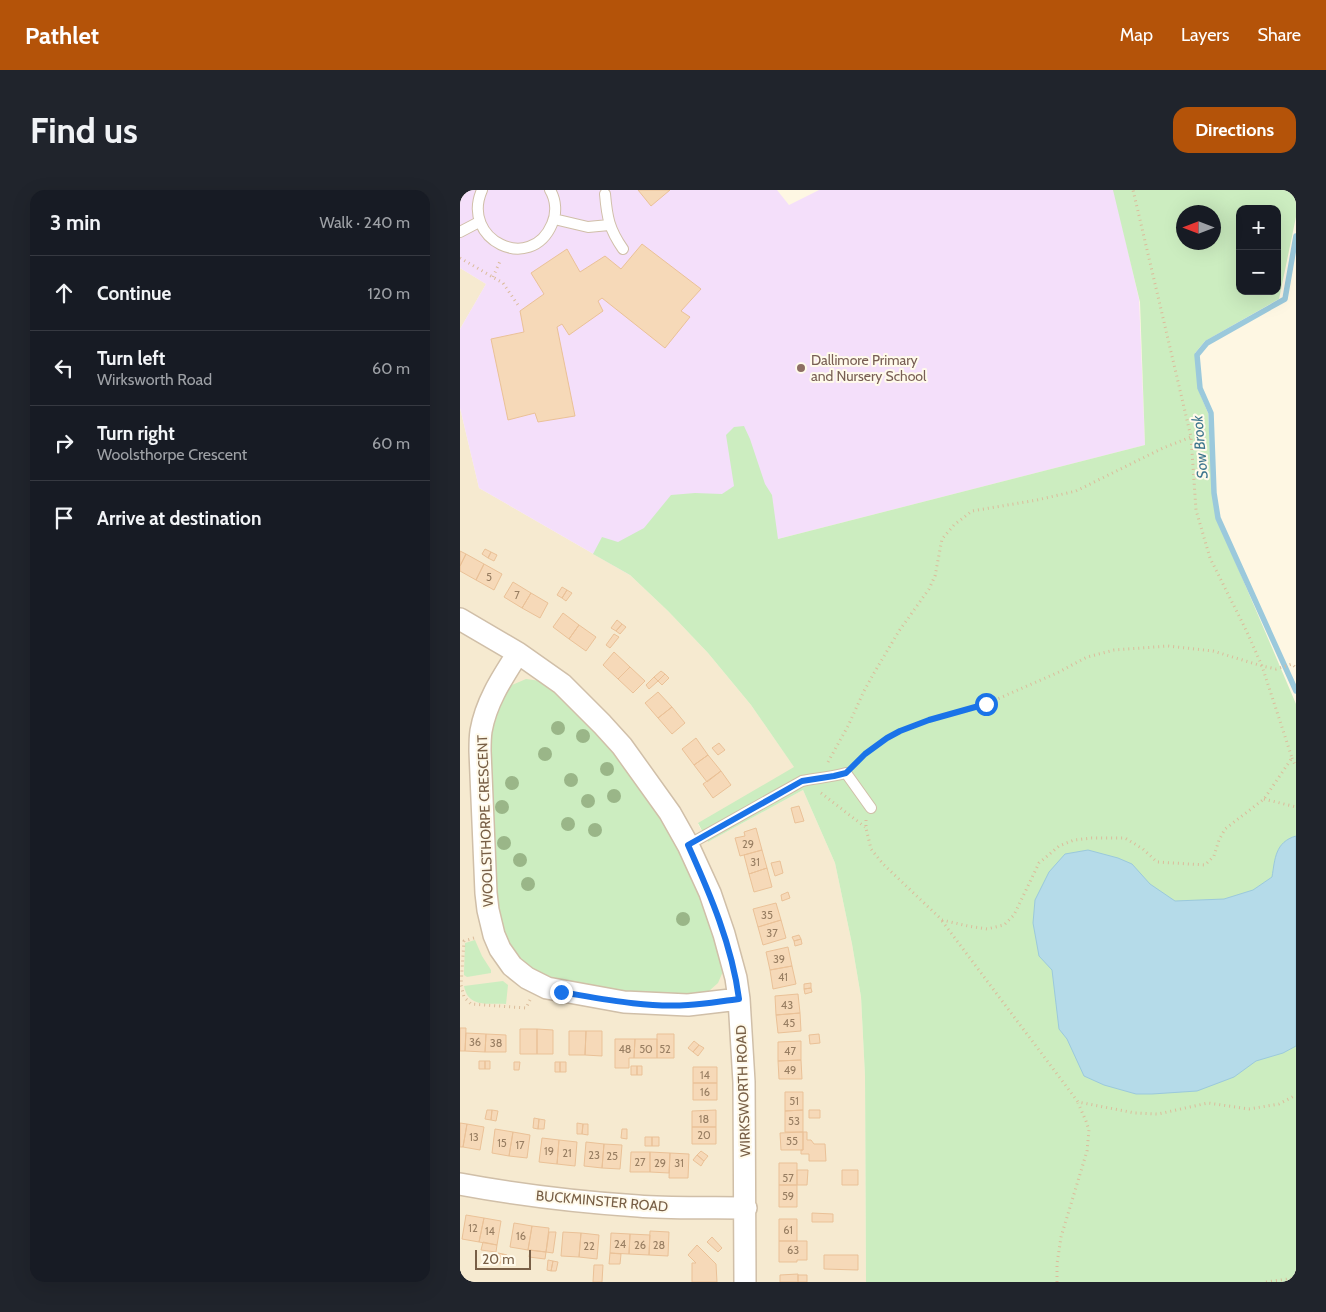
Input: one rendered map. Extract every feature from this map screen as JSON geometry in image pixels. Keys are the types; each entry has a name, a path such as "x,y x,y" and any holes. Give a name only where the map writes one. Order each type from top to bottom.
{"street":[{"name":"WIRKSWORTH ROAD","path":"460,619 518,653 562,684 602,724 622,746 670,814 688,845 710,893 724,934 736,978 739,999 744,1082 745,1282"},
{"name":"WOOLSTHORPE CRESCENT","path":"518,653 492,696 481,730 480,761 486,893 493,934 500,949 512,966 527,978 547,988 561,992 624,1002 688,1005 739,999"},
{"name":"BUCKMINSTER ROAD","path":"460,1184 596,1203 746,1208"}],"lane":[{"path":"482,190 478,198 477,210 479,222 485,233 494,242 506,248 518,249 530,246 541,240 549,231 556,207 550,190"},
{"path":"605,194 609,225 623,248"},
{"path":"554,219 588,227 609,225"},
{"path":"460,232 479,222"},
{"path":"688,845 802,781 846,773 871,808"}],"path":[{"path":"1133,190 1191,437 1196,510 1210,558 1262,666 1296,767"},
{"path":"493,277 506,248"},
{"path":"460,258 504,283 518,305"},
{"path":"821,778 874,673 899,631 936,576 942,539 954,526 972,511 1076,491 1164,448 1191,437"},
{"path":"846,773 865,754 900,731 929,720 986,704 1060,672 1087,658 1114,650 1168,646 1213,651 1276,669 1292,664 1296,668"},
{"path":"942,920 987,929 1004,925 1014,915 1039,863 1059,846 1074,840 1125,838 1143,849 1157,862 1205,865 1214,856 1225,829 1264,799 1292,758"},
{"path":"802,781 828,798 866,828"},
{"path":"1264,799 1296,807"},
{"path":"871,808 866,816 866,828 871,849 883,864 942,920 1078,1102 1086,1121 1089,1130 1087,1151 1061,1237 1057,1264 1057,1282"},
{"path":"493,934 464,941 461,985 464,997 471,1004 526,1008 536,982"},
{"path":"1078,1102 1135,1113 1158,1114 1208,1103 1249,1109 1279,1104 1296,1095"},
{"path":"1266,1282 1296,1278"}],"shaded area":[{"name":"Dallimore Primary and Nursery School","path":"460,190 777,190 789,205 819,190 1114,190 1139,299 1145,445 630,575 479,488 460,408 460,329 486,284 460,268"},
{"path":"460,268 486,284 460,329"},
{"path":"460,408 479,488 630,575 708,653 751,705 795,768 698,824 708,842 803,790 835,863 861,997 865,1076 866,1282 460,1282"}],"green space":[{"path":"1113,190 1296,190 1296,217 1281,289 1281,205 1236,205 1236,295 1280,295 1279,299 1205,341 1195,353 1200,394 1208,413 1213,492 1217,519 1296,704 1296,1282 866,1282 865,1076 861,997 835,863 803,790 708,842 698,823 794,767 751,705 708,653 630,575 593,554 602,537 618,542 644,528 671,495 695,493 722,494 734,486 726,435 734,427 744,426 765,484 772,495 778,539 1145,445 1140,302"},
{"path":"526,679 541,681 553,690 613,748 654,802 694,877 724,969 718,983 709,991 688,996 645,997 553,981 515,961 494,909 485,745 504,690"},
{"path":"475,940 491,973 467,977 464,975 465,943"},
{"path":"503,981 508,985 506,1004 486,1004 474,1001 466,993 464,986"}],"water":[{"path":"1296,836 1296,1046 1283,1053 1256,1061 1234,1077 1197,1091 1136,1094 1104,1085 1084,1076 1067,1039 1059,1029 1052,970 1039,956 1033,923 1035,900 1049,872 1065,854 1088,850 1132,864 1150,884 1175,901 1224,899 1253,890 1272,877 1277,852 1284,842"}],"building":[{"path":"638,190 670,190 651,206"},
{"path":"642,244 701,289 681,311 690,317 665,348 602,298 598,301 603,311 569,335 562,324 557,327 575,416 538,422 535,413 508,420 491,339 524,332 520,311 544,294 531,273 567,249 580,272 605,256 621,269"},
{"path":"485,549 491,552 488,558 482,554"},
{"path":"460,551 466,554 460,566"},
{"path":"491,552 497,555 494,561 488,558"},
{"path":"466,554 484,564 476,580 460,571 460,566"},
{"path":"484,564 502,574 494,590 476,580"},
{"path":"513,582 531,593 522,608 504,597"},
{"path":"562,587 567,590 562,598 557,595"},
{"path":"567,590 572,593 566,601 562,598"},
{"path":"531,593 548,603 540,618 522,608"},
{"path":"563,613 579,625 569,639 553,627"},
{"path":"617,620 622,624 616,631 611,628"},
{"path":"622,624 626,627 620,634 616,631"},
{"path":"579,625 596,637 586,651 569,639"},
{"path":"614,634 619,637 610,648 606,645"},
{"path":"614,652 630,667 618,679 603,665"},
{"path":"630,667 645,681 633,693 618,679"},
{"path":"661,671 665,674 658,681 654,677"},
{"path":"665,674 669,678 662,685 658,681"},
{"path":"654,677 658,681 649,689 646,685"},
{"path":"658,692 672,707 658,718 645,703"},
{"path":"672,707 685,723 672,734 658,718"},
{"path":"696,738 708,755 694,765 682,749"},
{"path":"719,743 725,750 718,755 712,748"},
{"path":"708,755 721,771 707,782 694,765"},
{"path":"721,771 731,785 713,798 703,784"},
{"path":"799,806 804,821 795,823 791,808"},
{"path":"756,828 762,850 740,856 735,838 745,836 744,832"},
{"path":"762,850 767,868 749,874 744,855"},
{"path":"780,861 783,873 775,876 771,863"},
{"path":"767,868 772,887 754,892 749,874"},
{"path":"788,892 790,898 782,901 781,895"},
{"path":"776,903 781,920 758,927 753,909"},
{"path":"781,920 786,938 763,945 758,927"},
{"path":"799,935 801,939 794,941 792,937"},
{"path":"801,939 802,944 795,946 794,941"},
{"path":"788,947 792,966 770,970 766,952"},
{"path":"792,966 796,984 773,989 770,970"},
{"path":"811,983 811,988 804,989 804,984"},
{"path":"811,988 812,992 805,994 804,989"},
{"path":"798,994 800,1013 776,1015 775,996"},
{"path":"800,1013 801,1031 778,1033 776,1015"},
{"path":"460,1028 466,1028 465,1051 460,1051"},
{"path":"520,1029 537,1029 537,1054 520,1054"},
{"path":"537,1029 553,1030 553,1054 537,1054"},
{"path":"569,1031 586,1031 585,1055 569,1055"},
{"path":"586,1031 602,1031 602,1056 585,1055"},
{"path":"466,1033 486,1034 485,1052 465,1051"},
{"path":"486,1034 506,1035 506,1052 485,1052"},
{"path":"657,1034 674,1034 674,1058 657,1058"},
{"path":"819,1034 820,1043 810,1044 809,1035"},
{"path":"615,1039 635,1039 634,1058 629,1058 629,1068 615,1068"},
{"path":"635,1039 657,1039 657,1058 634,1058"},
{"path":"694,1041 699,1045 693,1052 688,1048"},
{"path":"801,1041 801,1060 778,1061 778,1042"},
{"path":"699,1045 704,1048 698,1056 693,1052"},
{"path":"801,1060 802,1079 779,1079 778,1061"},
{"path":"479,1061 485,1061 485,1069 479,1069"},
{"path":"485,1061 490,1061 490,1069 485,1069"},
{"path":"514,1062 520,1062 519,1070 514,1070"},
{"path":"555,1062 560,1062 560,1072 555,1072"},
{"path":"560,1062 566,1062 566,1072 560,1072"},
{"path":"631,1066 637,1066 637,1075 631,1075"},
{"path":"637,1066 642,1066 642,1075 637,1075"},
{"path":"693,1067 717,1067 717,1083 693,1083"},
{"path":"693,1083 717,1083 717,1100 693,1100"},
{"path":"785,1092 803,1092 803,1110 785,1111"},
{"path":"487,1110 492,1110 491,1120 485,1119"},
{"path":"492,1110 498,1111 496,1121 491,1120"},
{"path":"716,1110 716,1127 692,1127 692,1111"},
{"path":"803,1110 803,1132 785,1132 785,1111"},
{"path":"809,1110 820,1110 820,1118 809,1118"},
{"path":"534,1118 539,1119 538,1129 533,1128"},
{"path":"539,1119 545,1120 544,1129 538,1129"},
{"path":"460,1123 467,1124 463,1147 460,1147"},
{"path":"577,1123 583,1124 582,1134 577,1134"},
{"path":"467,1124 484,1127 480,1150 463,1147"},
{"path":"583,1124 588,1124 588,1135 582,1134"},
{"path":"692,1127 716,1127 716,1144 692,1144"},
{"path":"495,1129 513,1132 509,1156 492,1153"},
{"path":"622,1129 627,1129 627,1139 621,1138"},
{"path":"513,1132 530,1135 527,1158 509,1156"},
{"path":"803,1132 807,1132 807,1140 811,1140 814,1144 825,1144 826,1161 809,1161 809,1154 801,1154 801,1150 803,1150"},
{"path":"803,1132 803,1150 781,1150 780,1133"},
{"path":"645,1137 652,1137 652,1146 645,1146"},
{"path":"652,1137 659,1137 659,1146 652,1146"},
{"path":"542,1138 559,1140 557,1164 539,1162"},
{"path":"559,1140 577,1142 575,1166 557,1164"},
{"path":"586,1142 604,1144 602,1168 584,1166"},
{"path":"604,1144 622,1145 620,1169 602,1168"},
{"path":"701,1151 708,1156 704,1161 697,1155"},
{"path":"631,1152 650,1152 650,1172 630,1172"},
{"path":"650,1152 670,1153 669,1173 650,1172"},
{"path":"670,1153 689,1154 688,1178 669,1178"},
{"path":"697,1155 704,1161 701,1166 693,1160"},
{"path":"779,1163 797,1163 797,1185 779,1185"},
{"path":"797,1170 808,1170 807,1185 797,1185"},
{"path":"842,1170 858,1170 858,1185 842,1185"},
{"path":"779,1185 797,1185 797,1207 779,1207"},
{"path":"812,1213 833,1214 833,1222 812,1222"},
{"path":"466,1215 484,1218 479,1242 462,1239"},
{"path":"484,1218 501,1221 497,1245 479,1242"},
{"path":"779,1219 797,1219 797,1241 779,1241"},
{"path":"514,1223 532,1226 528,1250 510,1247"},
{"path":"532,1226 549,1228 546,1252 528,1250"},
{"path":"650,1231 669,1232 668,1256 649,1255"},
{"path":"549,1232 556,1232 553,1253 546,1252"},
{"path":"563,1232 581,1233 579,1257 561,1256"},
{"path":"581,1233 599,1235 597,1259 579,1257"},
{"path":"611,1233 630,1234 629,1254 610,1253"},
{"path":"630,1234 650,1235 649,1255 629,1254"},
{"path":"712,1237 722,1248 718,1252 707,1242"},
{"path":"779,1241 807,1241 807,1260 779,1262"},
{"path":"483,1242 497,1245 496,1252 481,1250"},
{"path":"697,1245 716,1264 717,1282 692,1282 692,1263 696,1263 688,1255"},
{"path":"530,1250 546,1252 545,1259 529,1257"},
{"path":"498,1253 503,1254 501,1263 496,1263"},
{"path":"610,1253 621,1254 620,1264 609,1264"},
{"path":"503,1254 507,1255 506,1264 501,1263"},
{"path":"824,1255 858,1255 858,1270 824,1269"},
{"path":"548,1260 553,1261 551,1271 547,1270"},
{"path":"553,1261 558,1262 556,1271 551,1271"},
{"path":"594,1265 603,1265 602,1282 593,1282"},
{"path":"798,1274 798,1282 780,1282 780,1275"},
{"path":"798,1275 807,1275 807,1282 798,1282"}],"waterway":[{"name":"Sow Brook","path":"1296,236 1285,299 1207,343 1197,355 1200,388 1211,413 1214,493 1218,518 1296,691"}],"place":[{"name":"Dallimore Primary and Nursery School","path":"801,368"}],"route":[{"path":"561,992 624,1002 653,1004 688,1005 739,999 736,978 724,934 710,893 688,845 802,781 846,773 865,754 900,731 929,720 986,704"}]}
